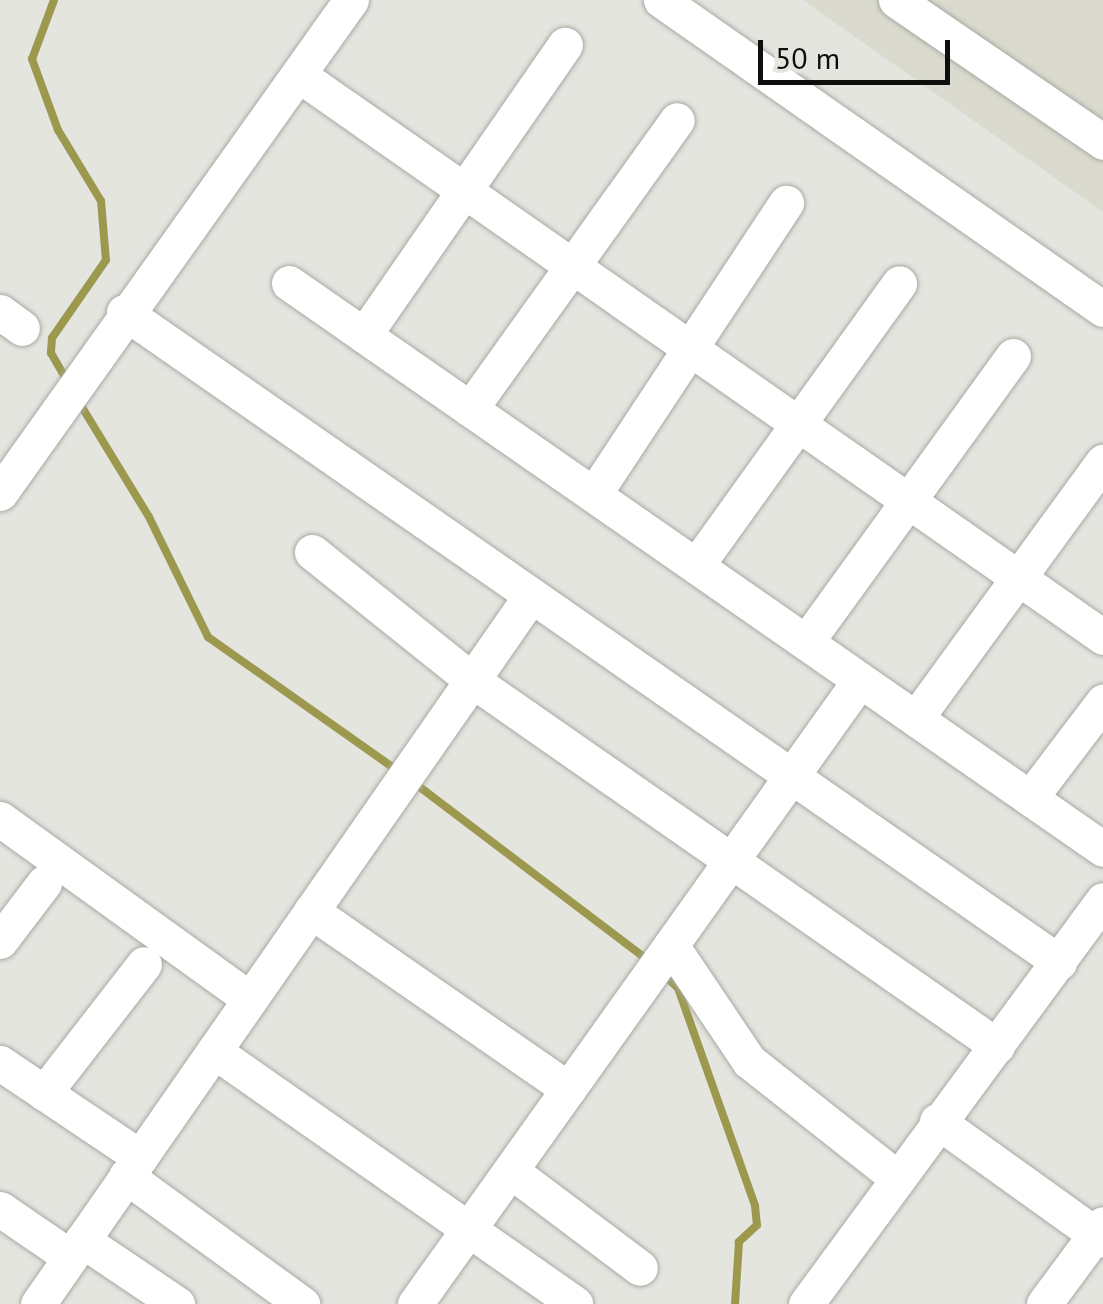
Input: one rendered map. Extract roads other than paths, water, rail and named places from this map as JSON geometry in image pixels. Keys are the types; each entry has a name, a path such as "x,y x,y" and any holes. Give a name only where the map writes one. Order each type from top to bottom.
{"street":[{"path":"3,483 351,0"},
{"path":"661,0 1103,309"},
{"path":"896,0 1103,142"},
{"path":"364,335 564,45"},
{"path":"299,76 462,194 1103,636"},
{"path":"470,409 677,120"},
{"path":"594,494 786,202"},
{"path":"289,283 1103,849"},
{"path":"696,566 899,283"},
{"path":"124,312 1058,962"},
{"path":"806,642 1014,356"},
{"path":"916,718 1103,462"},
{"path":"312,552 472,680 997,1046"},
{"path":"38,1304 530,598"},
{"path":"415,1304 660,961 728,857 860,680"},
{"path":"1030,798 1103,702"},
{"path":"0,819 250,999"},
{"path":"0,941 44,883"},
{"path":"806,1304 936,1121 997,1046 1103,900"},
{"path":"311,911 568,1090"},
{"path":"660,961 749,1060 897,1178"},
{"path":"44,1093 144,964"},
{"path":"214,1050 575,1304"},
{"path":"0,1064 44,1093 302,1304"},
{"path":"936,1121 1100,1233 1044,1304"},
{"path":"510,1171 640,1268"},
{"path":"0,1209 177,1304"}],"waterway":[{"path":"54,0 32,59 58,130 101,201 106,260 52,338 51,353 68,382"},
{"path":"77,399 149,517 208,637 391,766"},
{"path":"421,788 648,960"},
{"path":"662,973 678,988 755,1206 757,1225 739,1242 735,1304"}]}
